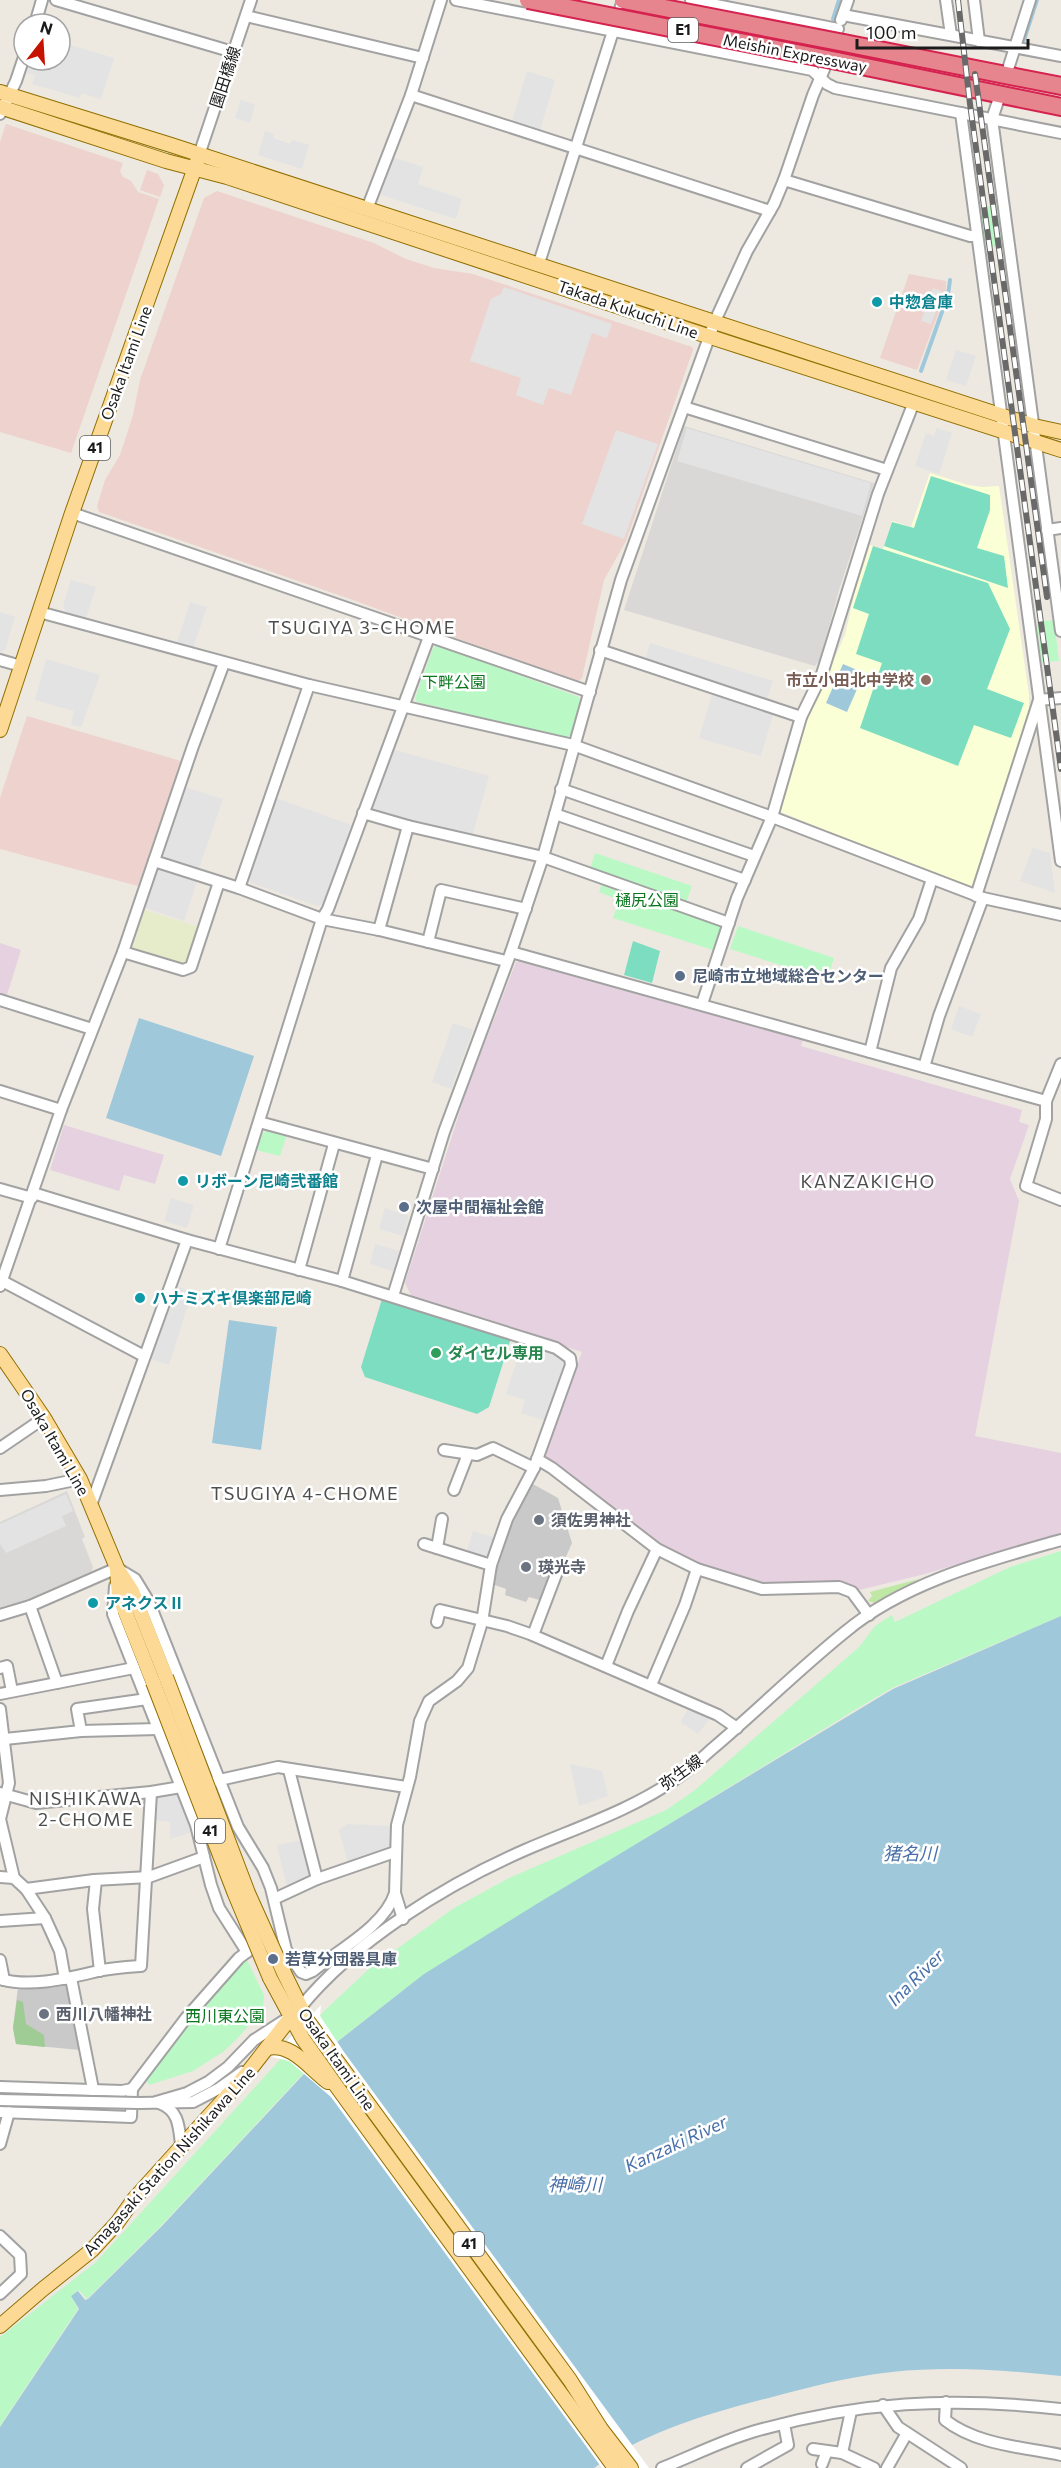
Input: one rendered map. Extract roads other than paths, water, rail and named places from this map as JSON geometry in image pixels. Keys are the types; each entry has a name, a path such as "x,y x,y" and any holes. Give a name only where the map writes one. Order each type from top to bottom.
{"highway":[{"name":"Meishin Expressway","path":"528,0 831,64 1061,107"},
{"name":"Meishin Expressway","path":"623,0 840,35 1061,86"}],"main road":[{"path":"5,93 197,161"},
{"path":"1,110 166,161 197,161"},
{"name":"Takada Kukuchi Line","path":"197,161 367,209 539,263 1034,426 1061,432"},
{"name":"Takada Kukuchi Line","path":"197,161 709,337 1061,450"},
{"name":"Osaka Itami Line","path":"0,730 72,513 197,161"},
{"name":"Osaka Itami Line","path":"1,1356 44,1418 80,1479 117,1568 132,1591 160,1679 235,1894 270,1978 631,2468"},
{"name":"Osaka Itami Line","path":"160,1679 248,1893 284,1973 299,2019 337,2088 615,2468"},
{"name":"Amagasaki Station Nishikawa Line","path":"0,2326 92,2250 181,2145 299,2019"},
{"path":"271,2050 292,2053 337,2088"}],"street":[{"path":"57,0 233,51"},
{"name":"園田橋線","path":"197,161 251,0"},
{"path":"367,209 411,95 441,0"},
{"path":"456,0 812,70 835,88 1061,133"},
{"path":"539,263 623,0"},
{"path":"691,0 715,2 840,35 848,0"},
{"path":"946,0 951,35"},
{"path":"974,0 979,41"},
{"path":"1009,66 1030,0"},
{"path":"843,15 1061,56"},
{"path":"246,16 423,58"},
{"path":"393,1296 433,1169 543,857 621,580 715,321 747,251 770,211 784,180 813,95 831,64"},
{"path":"1,110 5,93 16,72"},
{"path":"411,95 770,211"},
{"path":"998,101 992,119 1061,631"},
{"path":"961,113 1061,861"},
{"path":"784,180 970,236 977,236"},
{"path":"702,1004 745,880 772,817 801,717 822,674 857,557 887,470 914,402"},
{"path":"684,407 887,470"},
{"path":"72,513 590,692"},
{"path":"1047,530 1061,528"},
{"path":"39,612 309,685 573,746 772,817 979,897 1061,915"},
{"path":"219,1249 322,919 328,909 429,638"},
{"path":"600,650 801,717"},
{"path":"0,660 21,666"},
{"path":"144,1356 1,1284 61,1110 123,952 193,746 225,663"},
{"path":"239,888 309,685"},
{"path":"1040,700 1061,698"},
{"path":"924,1066 1040,700"},
{"path":"561,789 754,856"},
{"path":"363,813 408,826 543,857 729,924"},
{"path":"555,814 745,880"},
{"path":"379,930 408,826"},
{"path":"153,861 239,888 322,919 509,957 702,1004 1046,1101"},
{"path":"870,1052 891,968 919,918 932,879"},
{"path":"123,952 183,970 191,967 219,882"},
{"path":"428,942 441,890 526,909"},
{"path":"0,1000 92,1029"},
{"path":"1061,1064 1046,1101 1047,1119 1026,1186 1061,1200"},
{"path":"0,1091 61,1110"},
{"path":"259,1122 433,1169"},
{"path":"299,1270 334,1144"},
{"path":"342,1281 377,1155"},
{"path":"0,1189 393,1296 556,1348 570,1358 571,1365 535,1464 507,1519 491,1565 482,1622 466,1670 458,1681 429,1701 420,1721 398,1815 395,1893 403,1919"},
{"path":"91,1505 187,1240"},
{"path":"0,1448 44,1418"},
{"path":"444,1450 477,1455 494,1448 552,1468 657,1550 697,1569 762,1589 839,1587 852,1592 868,1615"},
{"path":"454,1490 468,1454"},
{"path":"0,1490 46,1486 80,1479"},
{"path":"437,1548 442,1520"},
{"name":"弥生線","path":"156,2102 179,2096 208,2082 228,2067 254,2040 299,2019 310,1996 354,1955 439,1894 482,1871 640,1800 678,1778 845,1631 868,1615 901,1596 956,1572 1061,1540"},
{"path":"424,1544 491,1565"},
{"path":"606,1666 628,1611 657,1550"},
{"path":"532,1635 560,1564"},
{"path":"0,1615 30,1606 117,1568"},
{"path":"117,1568 113,1614 198,1832 211,1885 222,1914 247,1952"},
{"path":"117,1568 135,1579 145,1593 238,1827 263,1868 274,1899 286,1950 301,1972 307,1974 336,1954 381,1917 391,1904 395,1893"},
{"path":"651,1685 685,1605 697,1569"},
{"path":"30,1606 57,1683"},
{"path":"437,1622 441,1607 482,1622 507,1626 651,1685 718,1715 737,1728"},
{"path":"0,1668 7,1666 12,1692"},
{"path":"0,1694 134,1668"},
{"path":"81,1731 77,1709 147,1699"},
{"path":"0,1709 9,1783 2,1794 0,1819 14,1878"},
{"path":"4,1738 81,1731 158,1729"},
{"path":"2,1794 36,1803 151,1792 278,1767 406,1787"},
{"path":"289,1770 317,1880"},
{"path":"0,1960 2,1980 13,1983 68,1978 141,1966 151,1792"},
{"path":"274,1899 317,1880 395,1852"},
{"path":"26,1888 96,1880 145,1878 204,1857"},
{"path":"0,1877 14,1878 26,1888 45,1918 60,1951 93,2090"},
{"path":"96,1880 93,1909 100,1971"},
{"path":"0,1921 45,1918"},
{"path":"0,2144 4,2112 131,2116 132,2089 186,2018 247,1952 282,1936"},
{"path":"0,2100 194,2102 237,2076 271,2050"},
{"path":"0,2087 132,2089"},
{"path":"156,2102 166,2106 174,2113 181,2145"},
{"path":"0,2236 20,2255 21,2274 0,2294"},
{"path":"946,2402 945,2420 963,2432 992,2441 1061,2455"},
{"path":"662,2468 750,2433 784,2424 883,2405 946,2402 1061,2409"},
{"path":"883,2405 898,2427 961,2468"},
{"path":"842,2453 851,2411"},
{"path":"747,2468 788,2445 784,2424"},
{"path":"887,2468 907,2433"},
{"path":"813,2449 842,2453 874,2468"},
{"path":"822,2464 827,2451"}],"water":[{"path":"843,664 864,673 847,712 826,703"},
{"path":"139,1018 254,1056 221,1156 106,1118"},
{"path":"229,1320 277,1327 261,1450 212,1443"},
{"name":"神崎川","path":"1061,1616 1061,2376 955,2369 913,2370 856,2377 749,2403 688,2421 630,2446 594,2468 0,2468 0,2427 79,2309 71,2296 78,2291 85,2300 88,2299 161,2227 303,2075 337,2042 424,1974 893,1689"}],"waterway":[{"path":"833,19 839,0"},
{"path":"1024,40 1037,0"},
{"path":"921,371 948,295 950,280"}],"railway":[{"path":"958,0 970,104 1061,769"},
{"path":"975,74 1047,597"}],"place":[{"name":"中惣倉庫","path":"877,302"},
{"name":"市立小田北中学校","path":"926,680"},
{"name":"尼崎市立地域総合センター","path":"680,976"},
{"name":"リボーン尼崎弐番館","path":"183,1181"},
{"name":"次屋中間福祉会館","path":"404,1207"},
{"name":"ハナミズキ倶楽部尼崎","path":"140,1298"},
{"name":"ダイセル専用","path":"436,1353"},
{"name":"須佐男神社","path":"539,1520"},
{"name":"瑛光寺","path":"526,1567"},
{"name":"アネクスⅡ","path":"93,1603"},
{"name":"若草分団器具庫","path":"273,1959"},
{"name":"西川八幡神社","path":"44,2014"}],"district":[{"name":"TSUGIYA 3-CHOME","path":"362,628"},
{"name":"KANZAKICHO","path":"868,1182"},
{"name":"TSUGIYA 4-CHOME","path":"305,1494"},
{"name":"NISHIKAWA 2-CHOME","path":"86,1809"}],"park label":[{"name":"下畔公園","path":"454,682"},
{"name":"樋尻公園","path":"647,900"},
{"name":"西川東公園","path":"225,2016"}],"water label":[{"name":"猪名川","path":"910,1854"},
{"name":"Ina River","path":"916,1978"},
{"name":"Kanzaki River","path":"676,2144"}]}
